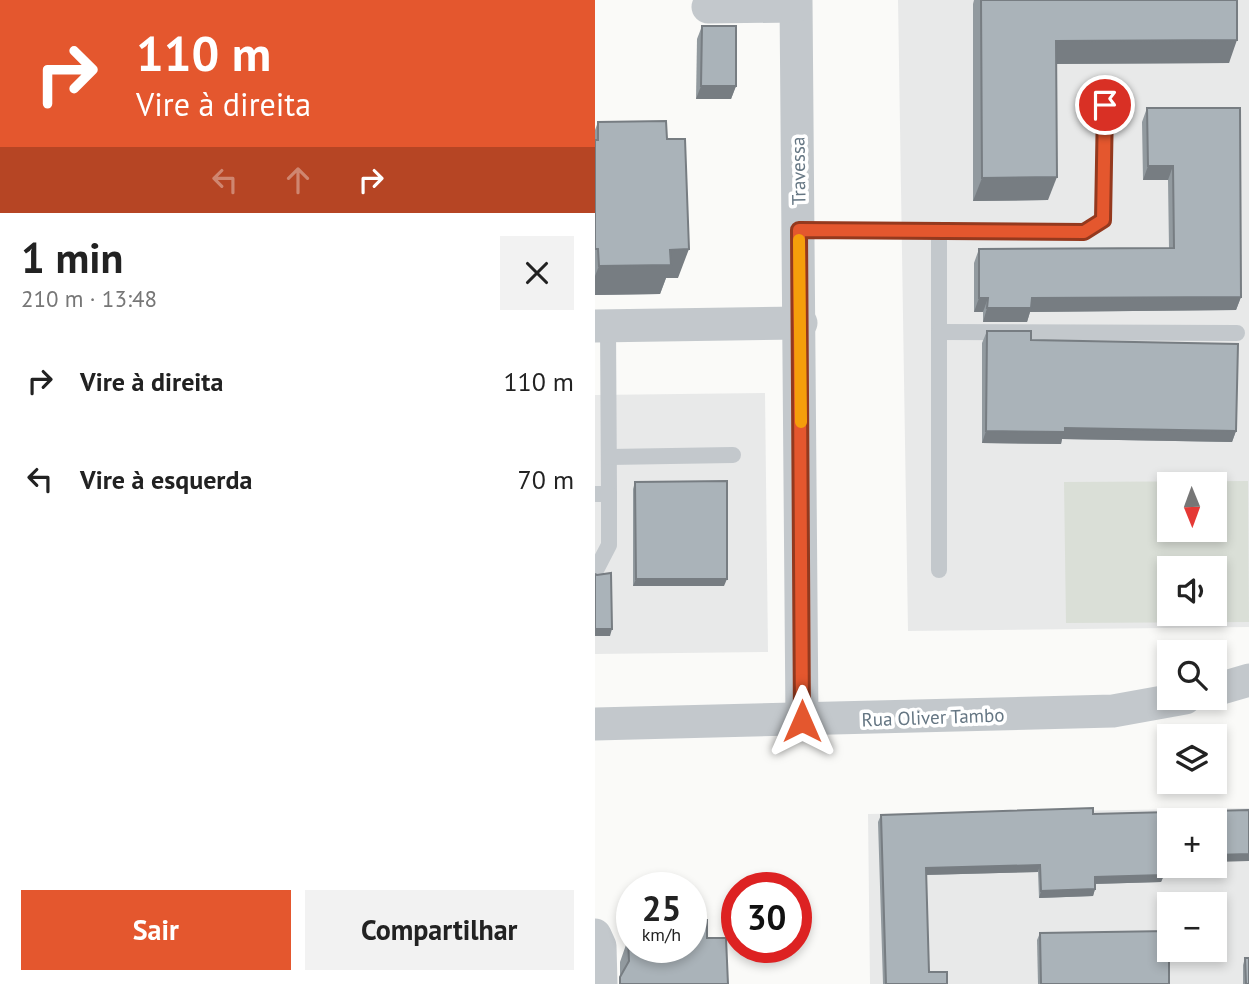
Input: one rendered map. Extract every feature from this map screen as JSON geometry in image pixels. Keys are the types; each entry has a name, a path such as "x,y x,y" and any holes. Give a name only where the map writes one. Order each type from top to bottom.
{"street":[{"path":"708,8 796,3"},
{"name":"Travessa","path":"796,3 801,323 802,721"},
{"path":"601,326 801,323"},
{"path":"1227,686 1249,680"},
{"name":"Rua Oliver Tambo","path":"595,724 802,721 1113,711 1157,703"},
{"path":"595,935 600,946 601,984"}],"lane":[{"path":"799,230 1084,232 1103,220 1105,105"},
{"path":"939,231 939,570"},
{"path":"595,572 609,545 602,494 609,457 601,326"},
{"path":"939,332 1237,333"},
{"path":"609,457 733,454"}],"shaded area":[{"path":"898,0 1249,0 1249,627 908,631"},
{"path":"765,393 768,652 595,654 595,395"},
{"path":"1157,481 1157,542 1227,542 1227,481 1248,481 1249,622 1227,622 1227,556 1157,556 1157,623 1066,623 1064,482"},
{"path":"1227,808 1249,808 1249,984 870,984 868,814 1157,809 1157,878 1227,878"}],"building":[{"path":"981,0 1237,0 1237,40 1056,41 1057,177 982,178"},
{"path":"702,26 736,26 736,86 701,86"},
{"path":"1147,108 1240,108 1241,297 1032,298 1031,308 987,308 988,298 979,298 979,249 1174,248 1173,166 1148,166"},
{"path":"666,121 667,139 685,139 689,249 670,250 671,265 599,266 598,249 595,249 595,140 598,140 598,122"},
{"path":"987,331 1031,331 1031,340 1238,344 1236,431 1065,428 1065,432 986,431"},
{"path":"727,481 727,579 636,579 635,482"},
{"path":"611,573 612,629 595,629 595,574"},
{"path":"1093,808 1093,814 1157,812 1157,875 1095,877 1095,889 1041,891 1040,865 926,868 929,972 947,972 947,984 886,984 881,815"},
{"path":"1249,810 1249,854 1227,855 1227,811"},
{"path":"1157,931 1157,962 1169,962 1169,984 1041,984 1040,933"},
{"path":"707,938 721,938 721,963 727,963 728,984 620,984 620,977 628,963 707,963"},
{"path":"1245,958 1249,958 1249,984 1246,984"}],"slow traffic":[{"path":"799,240 801,422"}],"route":[{"path":"802,721 799,230 1084,232 1103,220 1105,105"}]}
